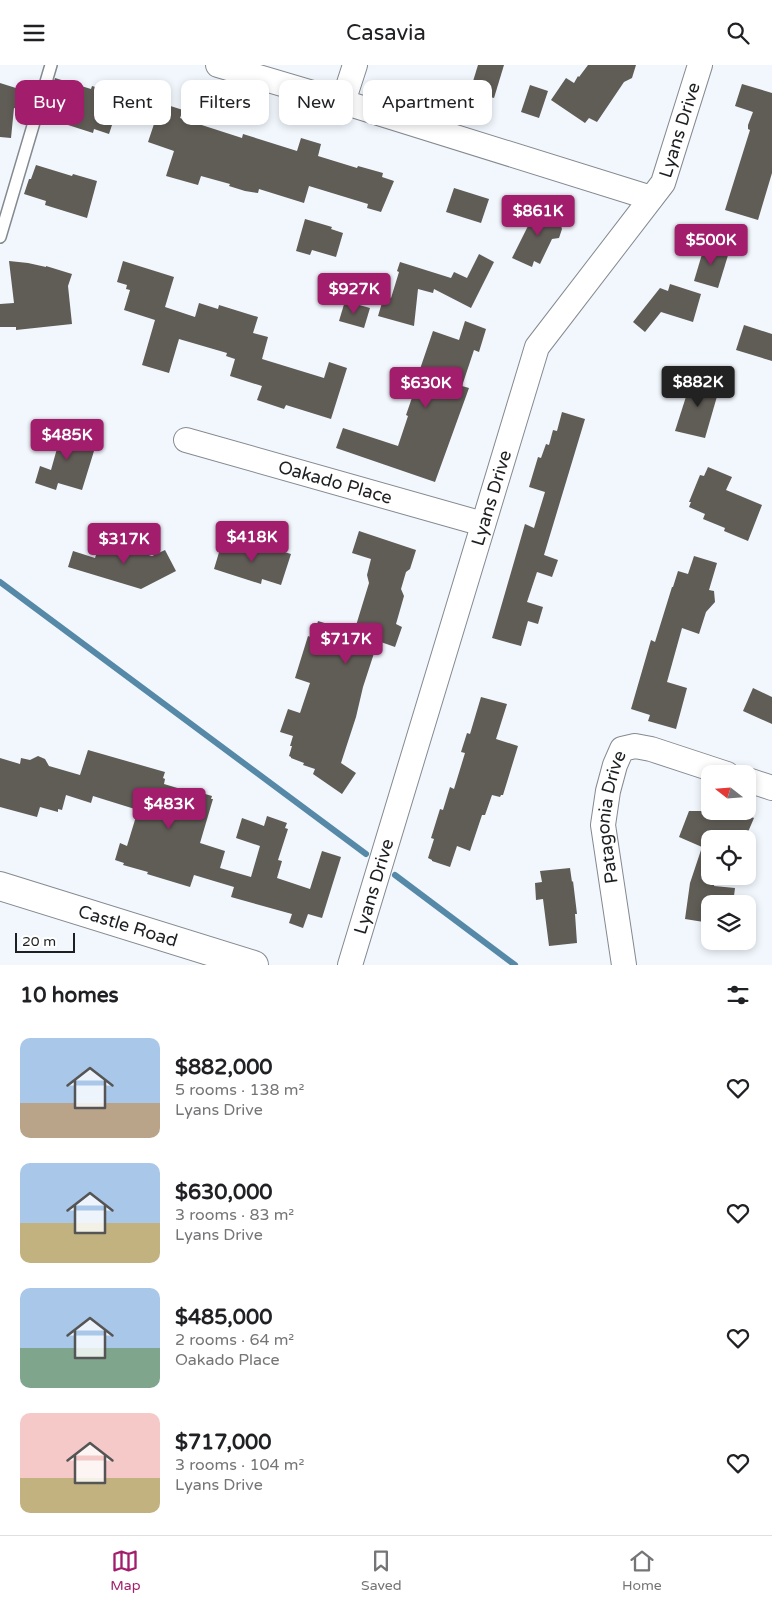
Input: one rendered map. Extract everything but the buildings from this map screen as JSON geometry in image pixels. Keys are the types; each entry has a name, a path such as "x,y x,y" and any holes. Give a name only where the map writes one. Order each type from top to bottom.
{"street":[{"path":"218,65 279,83"},
{"path":"350,80 355,65"},
{"name":"Lyans Drive","path":"350,965 537,347 662,183 700,65"},
{"path":"353,105 651,198"},
{"name":"Oakado Place","path":"186,440 483,524"},
{"name":"Patagonia Drive","path":"624,965 603,825 614,765 622,749 635,746 651,749 701,765"},
{"path":"756,783 772,788"},
{"name":"Castle Road","path":"0,886 254,965"}],"lane":[{"path":"0,237 51,65"}],"waterway":[{"path":"0,582 366,854"},
{"path":"395,875 515,965"}]}
